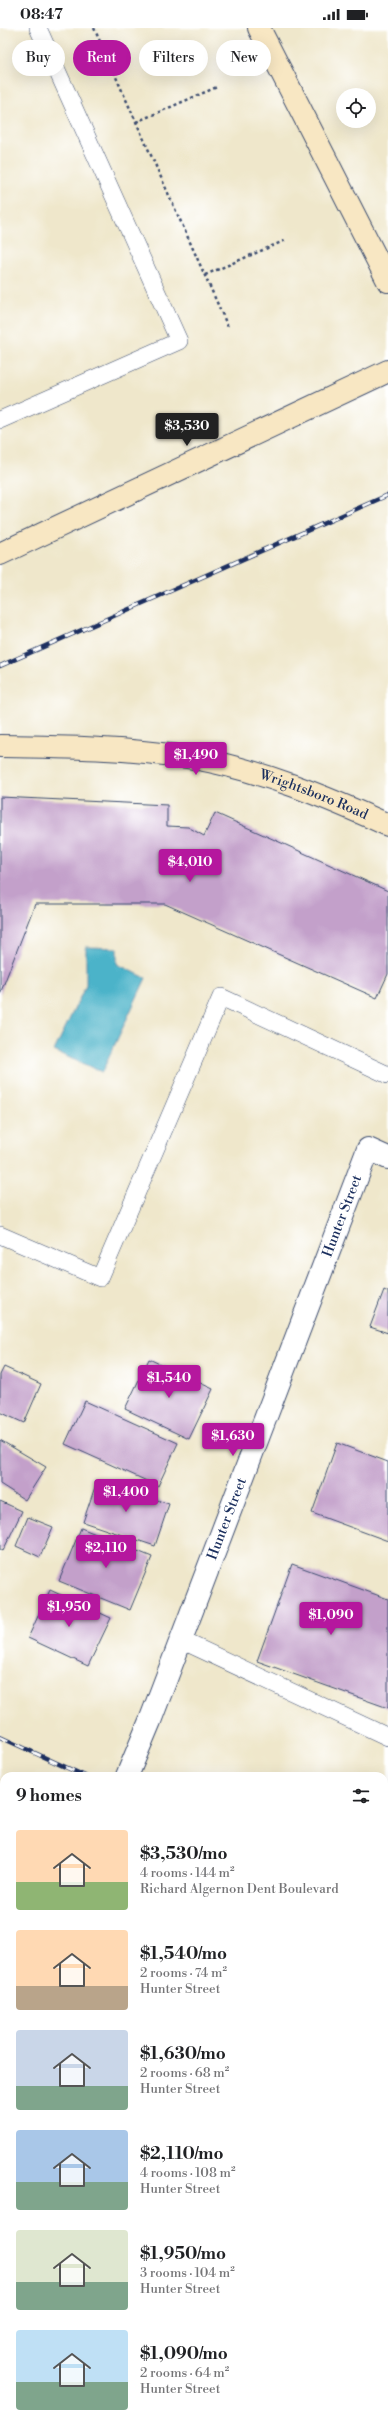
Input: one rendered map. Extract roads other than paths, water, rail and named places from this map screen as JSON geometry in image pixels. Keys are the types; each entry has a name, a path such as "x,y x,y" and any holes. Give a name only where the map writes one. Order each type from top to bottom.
{"street":[{"path":"259,28 388,281"},
{"path":"0,554 388,371"},
{"name":"Wrightsboro Road","path":"0,746 139,750 195,759 249,772 325,797 388,825"},
{"name":"Hunter Street","path":"129,1772 378,1153"}],"lane":[{"path":"0,420 179,341 38,28"},
{"path":"0,1236 100,1278 221,997 388,1075"},
{"path":"181,1640 388,1737"}],"water":[{"path":"86,947 117,948 117,964 146,978 102,1072 54,1051 86,985"}],"railway":[{"path":"0,666 388,495"},
{"path":"0,1737 76,1772"}]}
